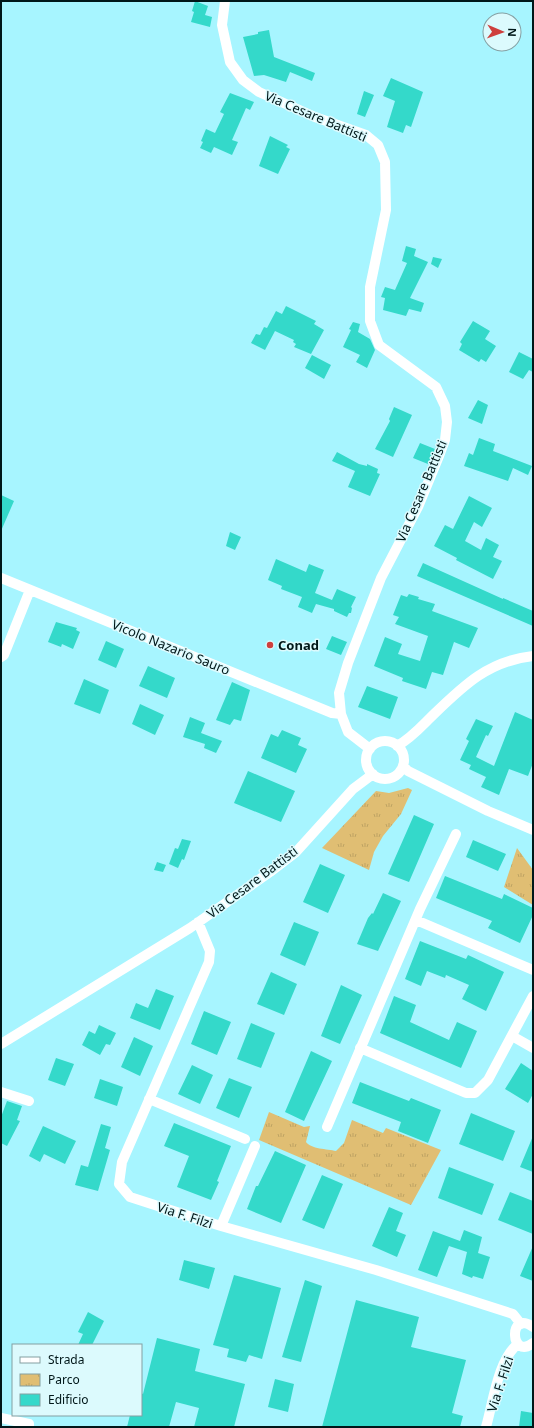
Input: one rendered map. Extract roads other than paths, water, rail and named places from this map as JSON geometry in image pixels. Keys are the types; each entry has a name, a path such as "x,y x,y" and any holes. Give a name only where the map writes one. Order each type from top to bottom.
{"street":[{"name":"Via Cesare Battisti","path":"225,1 222,25 230,62 243,80 259,92 315,116 366,135 378,144 385,162 386,210 370,287 370,321 379,345 436,387 445,406 447,422 445,440 418,506 381,578 348,663 339,693 341,714 348,732 370,749"},
{"name":"Vicolo Nazario Sauro","path":"1,578 332,713 341,714"},
{"path":"1,657 4,655 30,590"},
{"path":"397,746 415,733 462,687 480,673 502,663 533,656"},
{"path":"386,741 397,746 403,755 403,766 400,771 390,778 384,779 373,774 369,770 366,759 370,749 374,745 386,741"},
{"path":"403,766 408,771 488,811 533,830"},
{"name":"Via Cesare Battisti","path":"1,1044 198,922 296,852 353,789 373,774"},
{"path":"327,1126 416,920 456,834"},
{"path":"416,920 533,970"},
{"name":"Via F. Filzi","path":"198,922 210,951 209,962 122,1162 119,1184 130,1197 221,1226 376,1270 513,1314 521,1324"},
{"path":"360,1048 466,1093 475,1093 488,1080 533,996"},
{"path":"512,1036 533,1048"},
{"path":"1,1092 29,1101"},
{"path":"149,1099 245,1139"},
{"path":"221,1226 254,1146"},
{"path":"533,1327 528,1324 521,1324 516,1329 514,1335 518,1344 525,1346 533,1343"},
{"name":"Via F. Filzi","path":"486,1427 502,1367 508,1354 518,1344"},
{"path":"1,1418 30,1424 29,1427"}],"place":[{"name":"Conad","path":"270,645"}]}
